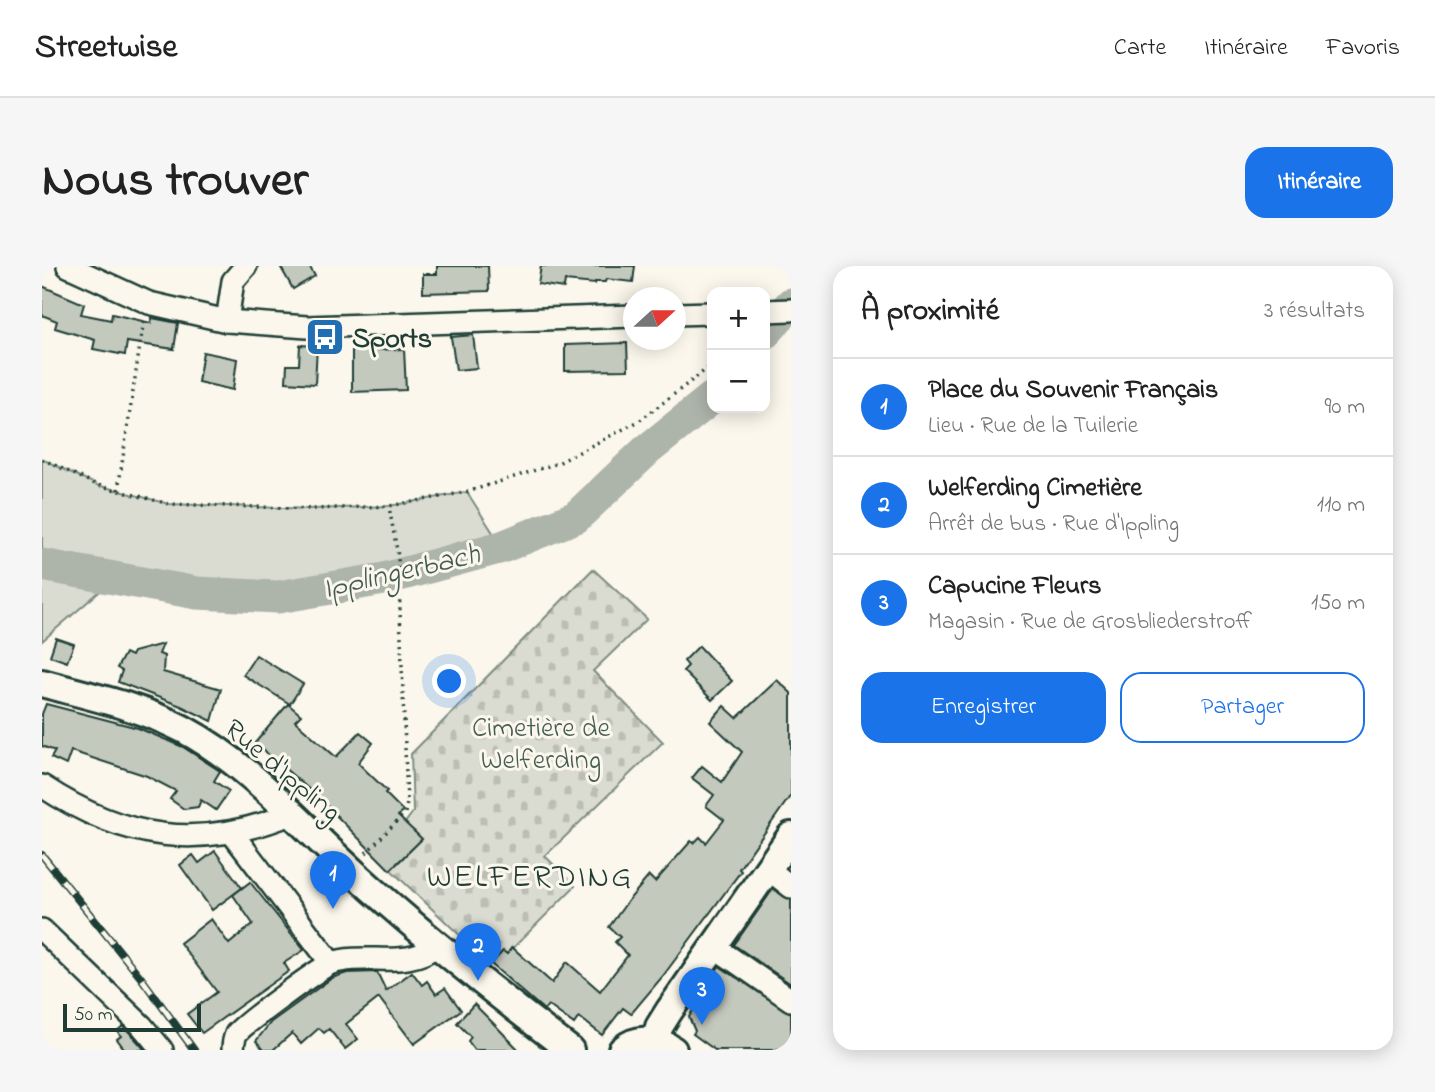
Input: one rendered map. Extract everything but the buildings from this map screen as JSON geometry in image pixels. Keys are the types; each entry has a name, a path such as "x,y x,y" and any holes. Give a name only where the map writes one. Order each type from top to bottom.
{"main road":[{"name":"Rue d'Ippling","path":"48,686 122,705 181,728 206,742 293,813 352,872 478,981 570,1050"},
{"path":"665,1046 659,1027 791,836"},
{"path":"622,1050 644,1040 665,1046"}],"street":[{"path":"68,266 146,302 227,321 307,327 623,316"},
{"path":"227,321 233,281 246,266"},
{"path":"770,311 791,310"},
{"path":"686,314 707,313"},
{"path":"42,787 99,817 146,833 191,838 232,833 293,813"},
{"path":"232,833 331,963"},
{"path":"767,868 791,887"},
{"path":"42,930 142,1026 162,1050"},
{"path":"233,1050 235,1036 253,1017 331,963 410,957 428,952 437,945"},
{"path":"713,946 791,1000"}],"path":[{"path":"118,490 146,302"},
{"path":"42,459 97,485 169,504 314,509 389,506 467,492 558,463 639,421 707,369"},
{"path":"352,872 367,850 405,813 406,726 398,556 389,506"}],"green space":[{"path":"42,459 97,485 169,504 314,509 389,506 467,492 502,547 384,579 278,597 197,593 113,580 42,641"},
{"name":"Cimetière de Welferding","path":"593,569 647,619 593,671 663,742 545,856 575,886 507,954 503,951 488,962 391,870 422,839 405,823 413,812 411,754"}],"waterway":[{"name":"Ipplingerbach","path":"770,327 791,304"},
{"name":"Ipplingerbach","path":"42,565 197,593 278,597 384,579 502,547 576,517 646,451 707,402"}],"railway":[{"path":"42,855 142,979 194,1050"}],"place":[{"name":"Sports","path":"325,337"},
{"name":"Place du Souvenir Français","path":"333,909"},
{"name":"Welferding Cimetière","path":"478,981"},
{"name":"Capucine Fleurs","path":"702,1025"}],"district":[{"name":"WELFERDING","path":"530,875"}]}
